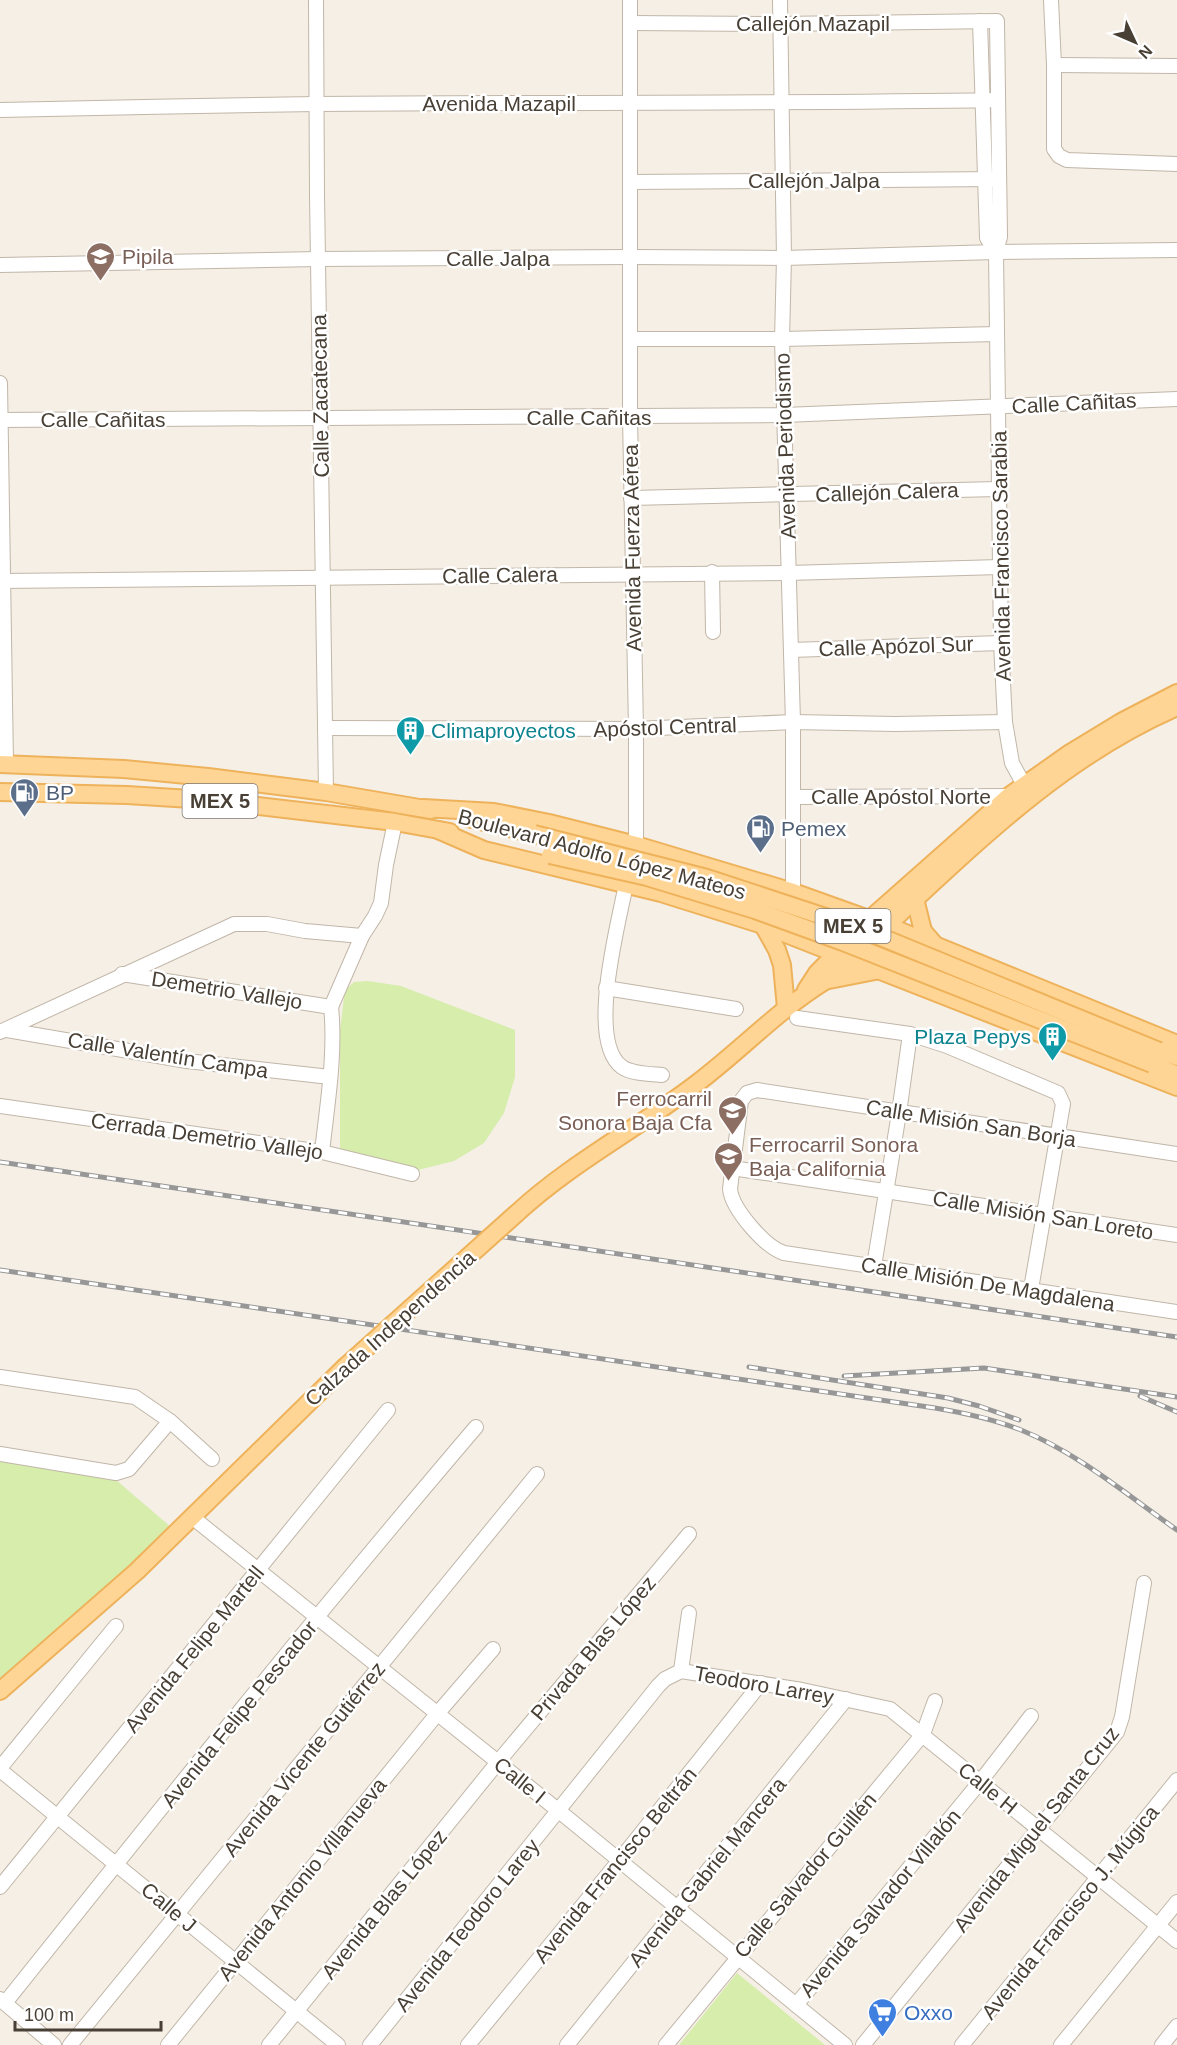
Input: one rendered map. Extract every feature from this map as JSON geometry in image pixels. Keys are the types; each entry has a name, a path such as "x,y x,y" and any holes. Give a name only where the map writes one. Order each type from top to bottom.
{"main road":[{"name":"Calzada Independencia","path":"804,994 825,981 870,919 1009,796 1070,753 1121,722 1177,693"},
{"name":"Calzada Independencia","path":"0,1691 137,1571 345,1367 549,1185 648,1119 792,1013 817,973 888,926 1009,814 1049,781 1125,734 1177,707"},
{"name":"Boulevard Adolfo López Mateos","path":"3,764 166,773 326,792 423,808 707,878 859,928 1156,1058 1177,1075"},
{"name":"Boulevard Adolfo López Mateos","path":"0,792 116,794 207,800 395,822 550,855 647,877 754,910 1156,1058 1177,1057"},
{"path":"423,808 494,812 549,823 636,845 793,892 888,926 1177,1044"},
{"path":"438,830 484,850 687,900 763,925 1177,1087"},
{"path":"850,911 898,894"},
{"path":"915,899 922,931 935,945"},
{"path":"763,925 777,950 782,965 792,1013"},
{"path":"825,981 882,970"}],"street":[{"name":"Calle Zacatecana","path":"316,0 326,792"},
{"name":"Avenida Fuerza Aérea","path":"630,0 630,417 636,845"},
{"name":"Avenida Periodismo","path":"780,0 784,258 782,339 793,722 793,892"},
{"path":"1051,0 1054,149 1059,156 1067,160 1177,164"},
{"name":"Avenida Francisco Sarabia","path":"980,21 983,100 1000,237 996,252 998,489 1005,722 1012,763 1024,785"},
{"name":"Callejón Mazapil","path":"630,23 780,24 997,21"},
{"name":"Avenida Francisco Sarabia","path":"992,179 998,100 997,21"},
{"path":"1054,65 1177,66"},
{"name":"Avenida Mazapil","path":"0,110 316,104 630,102 781,104 998,100"},
{"name":"Callejón Jalpa","path":"630,182 992,179"},
{"name":"Calle Jalpa","path":"0,265 318,259 784,258 1177,250"},
{"path":"631,339 782,339 997,334"},
{"path":"0,384 3,764"},
{"name":"Calle Cañitas","path":"0,420 784,415 1177,399"},
{"name":"Callejón Calera","path":"631,498 998,489"},
{"name":"Calle Calera","path":"2,581 788,573 1000,567"},
{"path":"712,572 713,632"},
{"name":"Calle Apózol Sur","path":"791,650 1001,643"},
{"name":"Apóstol Central","path":"324,728 636,729 793,722 895,724 1005,722"},
{"name":"Calle Apóstol Norte","path":"794,797 1009,796"},
{"name":"Demetrio Vallejo","path":"322,1152 330,1077 331,1007 362,936 381,903 395,822"},
{"path":"626,884 606,988 604,1018 613,1057 622,1067 662,1076"},
{"path":"3,1031 234,924 247,922 305,931 362,936"},
{"name":"Demetrio Vallejo","path":"122,974 331,1007"},
{"path":"606,988 736,1009"},
{"path":"792,1013 910,1035 947,1046 1055,1091 1061,1097 1063,1104 1031,1290"},
{"name":"Calle Valentín Campa","path":"3,1031 187,1061 330,1077"},
{"path":"874,1266 910,1035"},
{"name":"Calle Misión San Borja","path":"766,1090 899,1113 1177,1154"},
{"name":"Calle Misión De Magdalena","path":"766,1090 751,1091 741,1101 732,1168 731,1195 759,1237 776,1251 1177,1312"},
{"name":"Cerrada Demetrio Vallejo","path":"0,1106 322,1152 412,1174"},
{"name":"Calle Misión San Loreto","path":"732,1168 1177,1235"},
{"path":"0,1377 135,1397 170,1421 212,1459"},
{"name":"Avenida Felipe Martell","path":"0,1887 388,1410"},
{"path":"0,1454 116,1473 129,1469 170,1421"},
{"name":"Avenida Felipe Pescador","path":"2,2001 476,1427"},
{"name":"Avenida Vicente Gutiérrez","path":"70,2045 537,1474"},
{"name":"Calle I","path":"192,1517 559,1811 845,2045"},
{"name":"Privada Blas López","path":"498,1762 689,1534"},
{"name":"Avenida Miguel Santa Cruz","path":"863,2045 1113,1739 1120,1726 1144,1583"},
{"path":"681,1671 689,1613"},
{"path":"0,1769 116,1626"},
{"name":"Avenida Antonio Villanueva","path":"168,2045 437,1714 493,1649"},
{"name":"Teodoro Larrey","path":"681,1671 846,1699"},
{"name":"Avenida Teodoro Larey","path":"370,2045 658,1686 665,1679 681,1671"},
{"name":"Avenida Francisco Beltrán","path":"468,2045 761,1683"},
{"name":"Calle H","path":"846,1699 890,1708 1177,1941"},
{"name":"Avenida Gabriel Mancera","path":"567,2045 846,1699"},
{"name":"Calle Salvador Guillén","path":"666,2045 923,1734 935,1701"},
{"name":"Avenida Salvador Villalón","path":"796,2005 980,1782 1031,1716"},
{"name":"Avenida Blas López","path":"269,2045 498,1762"},
{"name":"Calle J","path":"0,1769 339,2045"},
{"name":"Avenida Francisco J. Múgica","path":"962,2045 1177,1779"},
{"path":"1061,2045 1177,1902"},
{"path":"2,2001 54,2045"},
{"path":"1161,2045 1177,2026"}],"green space":[{"path":"368,981 401,986 515,1030 515,1077 504,1113 484,1143 454,1161 414,1171 340,1155 340,1030 345,990 354,982"},
{"path":"0,1460 116,1480 172,1528 0,1678"},
{"path":"737,1973 825,2045 679,2045"}],"railway":[{"path":"0,1162 1177,1337"},
{"path":"0,1270 968,1414 1021,1430 1062,1450 1177,1530"},
{"path":"749,1367 948,1398 1019,1420"},
{"path":"844,1376 984,1368 1177,1397"},
{"path":"1140,1396 1177,1412"}],"place":[{"name":"Pipila","path":"101,282"},
{"name":"Climaproyectos","path":"410,756"},
{"name":"BP","path":"25,818"},
{"name":"Pemex","path":"760,854"},
{"name":"Plaza Pepys","path":"1052,1062"},
{"name":"Ferrocarril Sonora Baja Cfa","path":"733,1136"},
{"name":"Ferrocarril Sonora Baja California","path":"728,1182"},
{"name":"Oxxo","path":"883,2038"}]}
